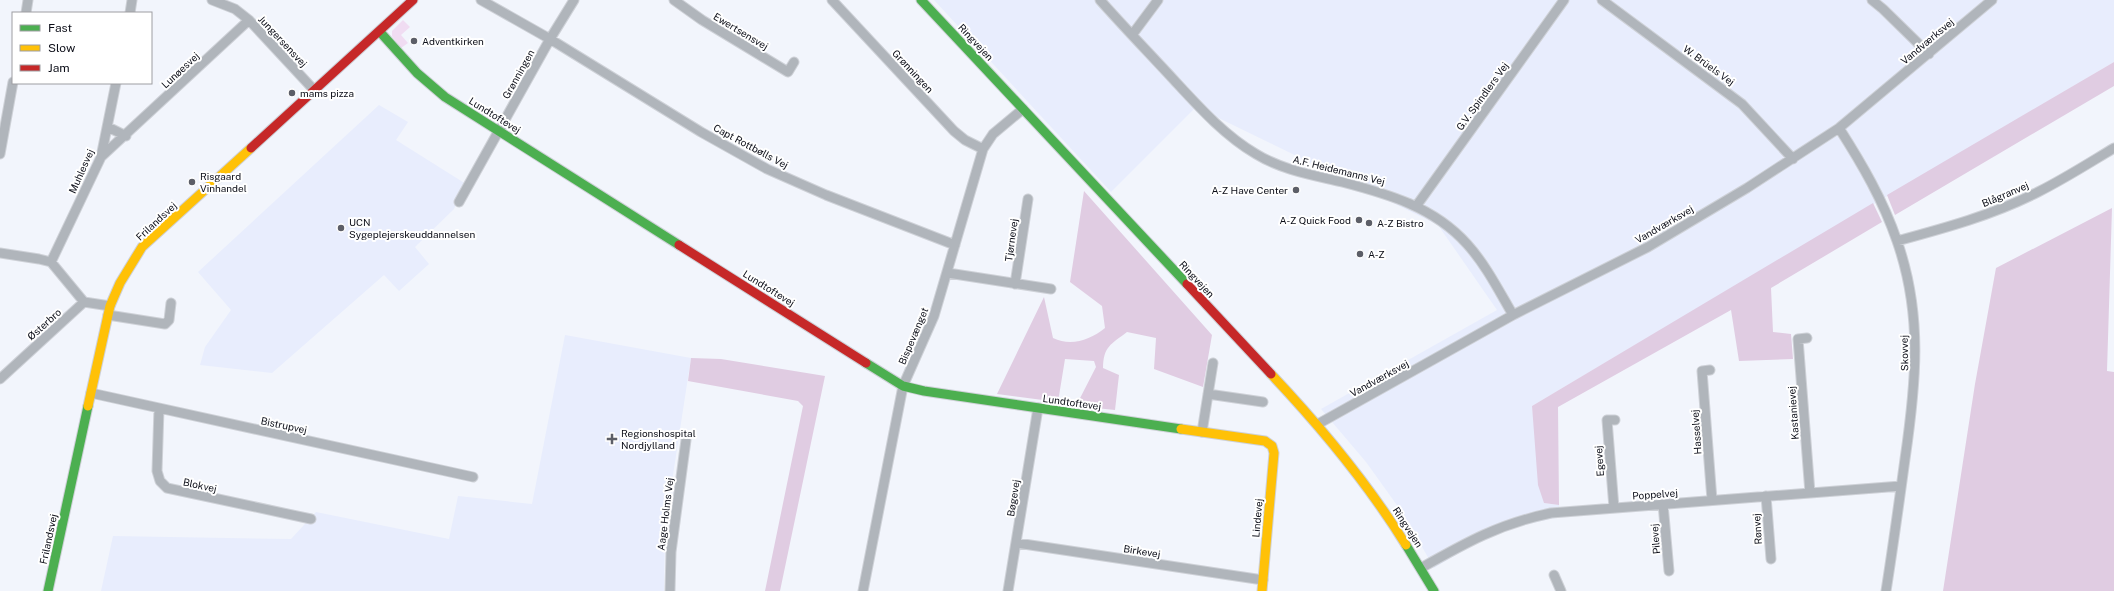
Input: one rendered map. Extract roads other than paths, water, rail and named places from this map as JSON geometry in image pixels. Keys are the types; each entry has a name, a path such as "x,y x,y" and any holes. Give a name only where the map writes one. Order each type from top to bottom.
{"street":[{"path":"26,12 28,0"},
{"path":"130,12 132,0"},
{"name":"Jungersensvej","path":"212,0 235,9 250,20 314,90"},
{"name":"Frilandsvej","path":"48,591 109,311 118,283 142,247 314,90 380,32 413,0"},
{"name":"Capt Rottbølls Vej","path":"481,0 550,39 701,132 767,168 826,195 955,245"},
{"name":"Grønningen","path":"460,202 498,130 574,0"},
{"name":"Ewertsensvej","path":"674,0 702,20 788,72 794,62"},
{"name":"Grønningen","path":"832,0 954,132 965,140 983,149"},
{"name":"Ringvejen","path":"921,0 1318,424 1378,501 1434,591"},
{"name":"A.F. Heidemanns Vej","path":"1100,0 1208,117 1239,143 1258,155 1289,169 1382,192 1417,205 1444,223 1467,244 1486,269 1513,315"},
{"path":"1132,35 1158,0"},
{"name":"G.V. Spindlers Vej","path":"1417,205 1564,0"},
{"name":"W. Brüels Vej","path":"1602,0 1742,104 1792,160"},
{"path":"1872,0 1929,54"},
{"name":"Vandværksvej","path":"1318,424 1513,315 1648,247 1792,160 1839,128 1992,0"},
{"name":"Lunøesvej","path":"101,157 126,136 250,20"},
{"name":"Lundtoftevej","path":"380,32 417,73 445,97 903,386 1038,408 1265,441 1272,446"},
{"path":"0,154 13,84"},
{"name":"Muhlesvej","path":"51,262 101,157 116,84"},
{"name":"Bispevænget","path":"863,591 903,386 934,316 948,273 983,149 993,134 1023,109"},
{"path":"108,126 126,136"},
{"name":"Skovvej","path":"1839,128 1864,168 1879,197 1897,241 1911,300 1916,353 1915,389 1886,591"},
{"name":"Blågranvej","path":"1897,241 1955,226 2004,207 2038,192 2114,148"},
{"name":"Tjørnevej","path":"1015,284 1028,199"},
{"path":"0,253 51,262 84,302 109,311 165,324 169,320 171,303"},
{"path":"948,273 1051,289"},
{"name":"Østerbro","path":"0,379 84,302"},
{"name":"Kastanievej","path":"1807,338 1798,339 1810,493"},
{"path":"1202,432 1213,364"},
{"name":"Hasselvej","path":"1710,370 1702,371 1712,500"},
{"name":"Bistrupvej","path":"91,393 473,478"},
{"path":"1208,394 1263,402"},
{"name":"Blokvej","path":"159,408 157,471 160,481 167,488 311,519"},
{"name":"Bøgevej","path":"1008,591 1038,408"},
{"name":"Egevej","path":"1614,508 1607,420 1615,420"},
{"name":"Aage Holms Vej","path":"670,591 671,552 686,440"},
{"name":"Lindevej","path":"1262,591 1274,453 1272,446"},
{"name":"Poppelvej","path":"1421,568 1475,538 1501,526 1551,513 1901,486"},
{"name":"Rønvej","path":"1766,496 1771,559"},
{"name":"Pilevej","path":"1663,504 1669,571"},
{"name":"Birkevej","path":"1017,543 1263,580"},
{"path":"1554,575 1561,591"}],"place":[{"name":"Adventkirken","path":"414,41"},
{"name":"mams pizza","path":"292,93"},
{"name":"Risgaard Vinhandel","path":"192,182"},
{"name":"A-Z Have Center","path":"1296,190"},
{"name":"A-Z Quick Food","path":"1359,220"},
{"name":"A-Z Bistro","path":"1369,223"},
{"name":"UCN Sygeplejerskeuddannelsen","path":"341,228"},
{"name":"A-Z","path":"1360,254"},
{"name":"Regionshospital Nordjylland","path":"612,439"}]}
